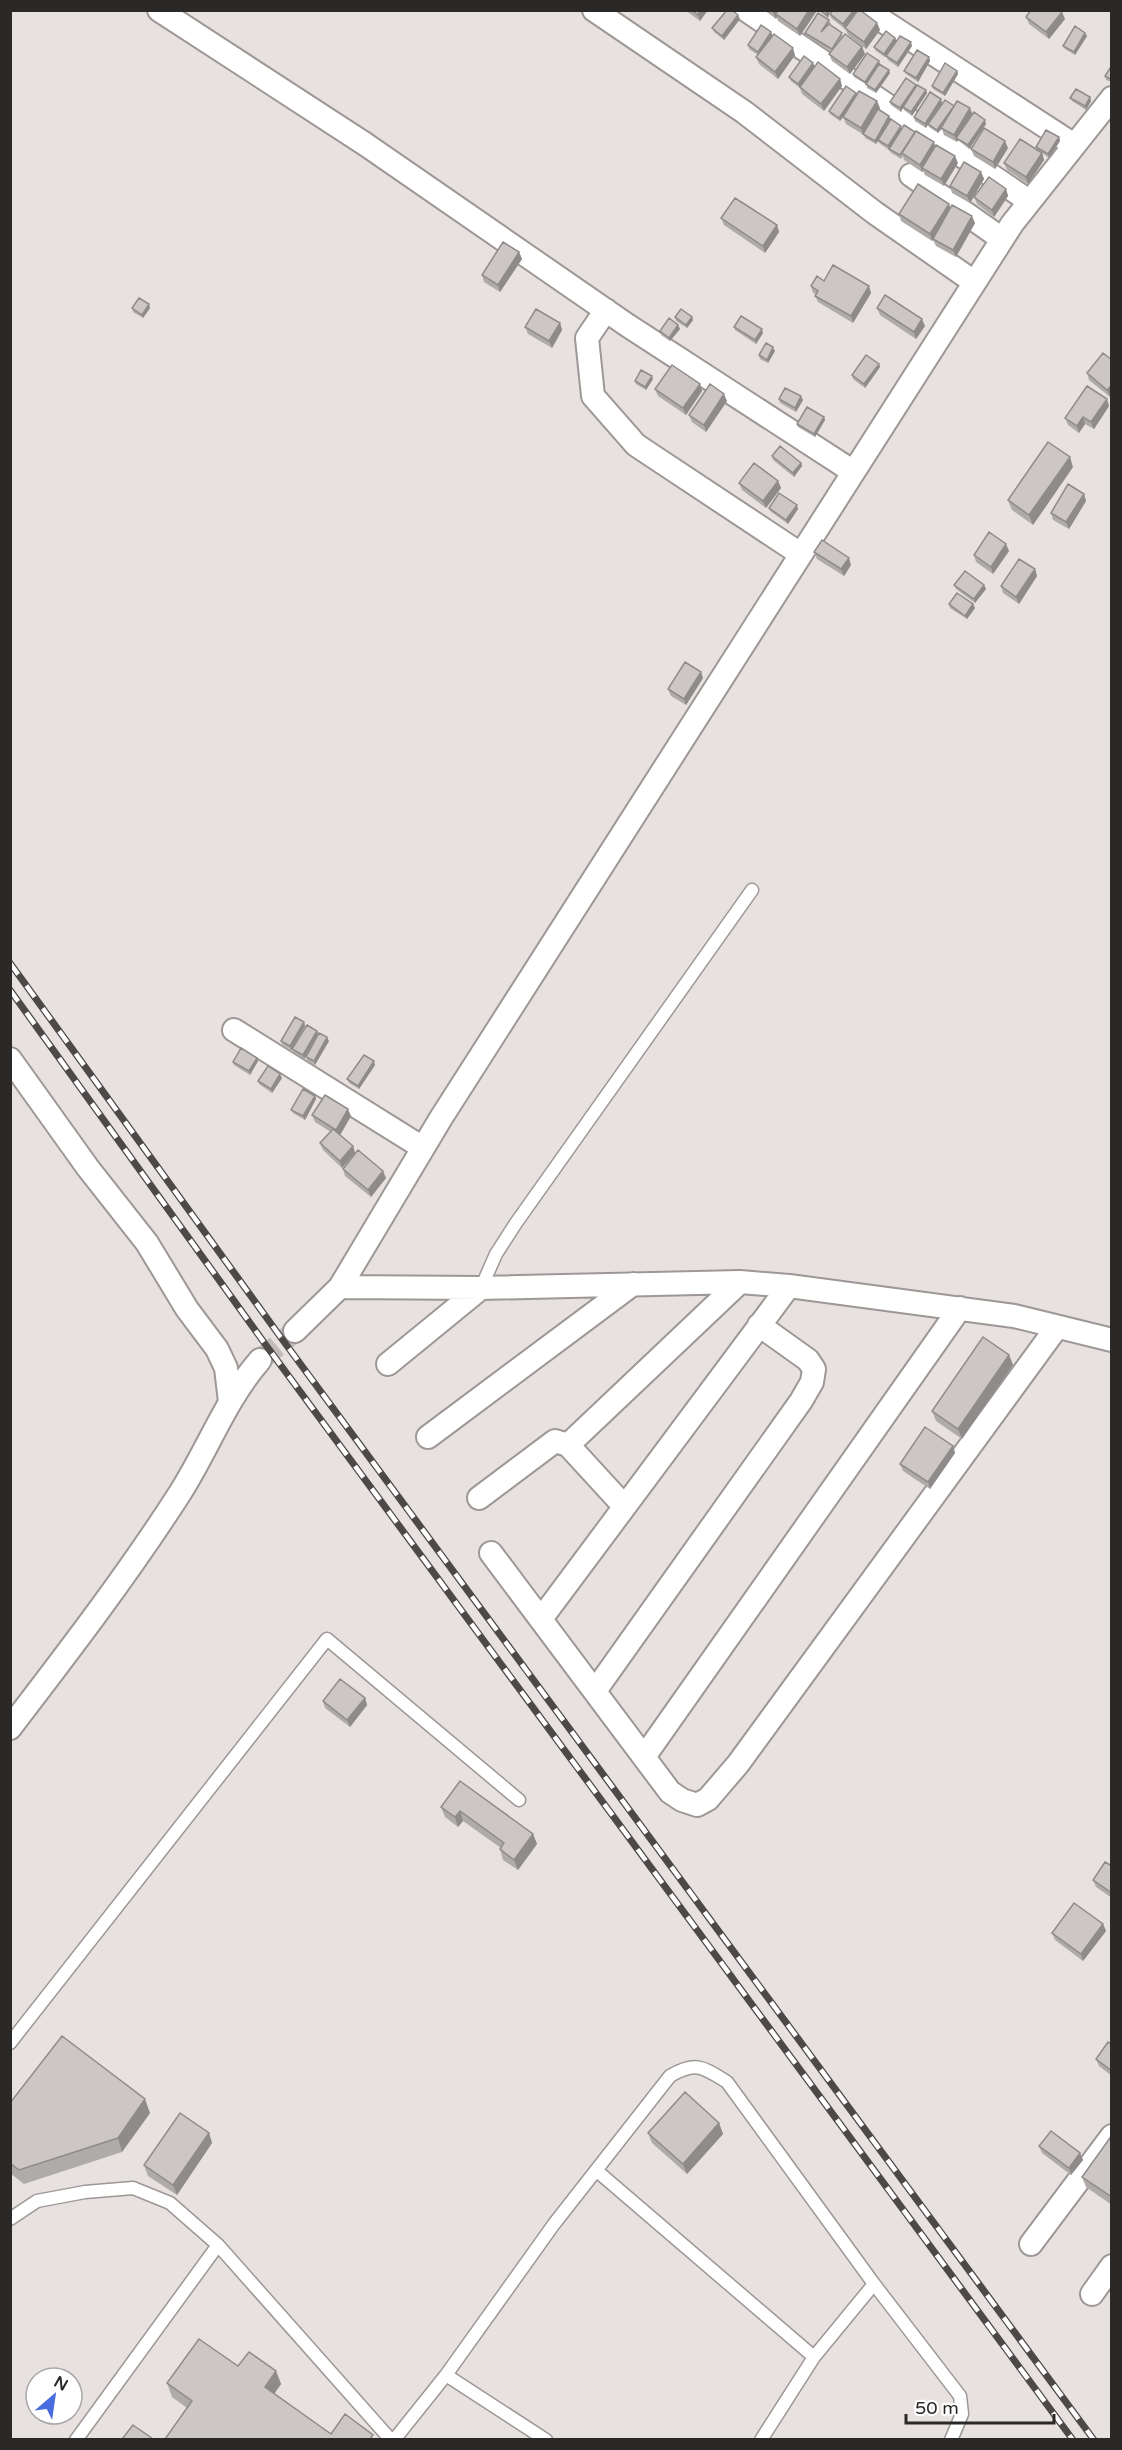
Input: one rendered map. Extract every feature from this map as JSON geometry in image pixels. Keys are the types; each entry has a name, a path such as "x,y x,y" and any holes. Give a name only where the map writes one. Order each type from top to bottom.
{"street":[{"path":"159,10 365,144 606,310 852,471"},
{"path":"594,10 744,112 875,213 974,282"},
{"path":"746,10 1029,201"},
{"path":"866,10 1074,145"},
{"path":"295,1331 340,1287 423,1148 852,471 1002,239 1029,201 1112,98"},
{"path":"911,175 1002,239"},
{"path":"606,310 587,338 593,396 636,445 800,554"},
{"path":"234,1030 423,1148"},
{"path":"10,1059 88,1168 147,1243 187,1309 217,1349 226,1368 230,1402"},
{"path":"340,1287 481,1288 740,1282 789,1286 1014,1316 1112,1340"},
{"path":"568,1445 740,1282"},
{"path":"428,1437 633,1284"},
{"path":"541,1618 789,1286"},
{"path":"388,1364 481,1288"},
{"path":"644,1757 960,1308"},
{"path":"595,1691 801,1401 812,1382 814,1369 808,1360 759,1325"},
{"path":"491,1553 670,1792 682,1800 697,1805 708,1799 738,1764 1057,1327"},
{"path":"10,1728 118,1585 181,1491 240,1382 260,1360"},
{"path":"479,1498 552,1443 559,1441 568,1445 624,1506"},
{"path":"1031,2244 1112,2136"},
{"path":"1092,2294 1112,2266"}],"lane":[{"path":"481,1288 496,1254 516,1223 752,890"},
{"path":"10,2043 327,1639 519,1800"},
{"path":"10,2218 37,2201 85,2192 133,2188 170,2203 218,2245 393,2439 446,2374 554,2224 670,2076 687,2066 708,2070 727,2082 874,2284 960,2396 962,2414 951,2439"},
{"path":"597,2171 814,2357"},
{"path":"76,2439 218,2245"},
{"path":"761,2439 814,2357 874,2284"},
{"path":"446,2374 546,2439"}],"building":[{"path":"727,10 732,10 738,15 722,36 712,28"},
{"path":"778,10 809,10 797,29 776,14"},
{"path":"833,10 854,10 843,24 830,14"},
{"path":"858,10 877,23 864,42 845,28"},
{"path":"1031,10 1061,10 1062,12 1046,32 1026,17"},
{"path":"818,13 829,20 821,32 829,24 842,33 832,49 805,33"},
{"path":"761,25 771,32 758,52 748,45"},
{"path":"1075,26 1085,33 1074,52 1063,46"},
{"path":"886,31 895,38 884,54 874,47"},
{"path":"774,34 793,48 775,72 756,57"},
{"path":"845,34 862,47 847,67 829,54"},
{"path":"900,36 911,42 897,63 886,56"},
{"path":"917,50 929,57 916,78 904,71"},
{"path":"867,53 879,61 865,82 853,74"},
{"path":"804,56 813,63 798,84 789,77"},
{"path":"818,62 840,79 821,104 800,87"},
{"path":"945,63 957,71 943,93 932,86"},
{"path":"879,64 889,70 875,90 866,84"},
{"path":"1112,65 1112,80 1105,76"},
{"path":"906,78 916,85 900,108 890,102"},
{"path":"917,85 926,90 911,112 903,107"},
{"path":"846,86 856,93 839,118 829,111"},
{"path":"1076,89 1090,97 1085,106 1070,98"},
{"path":"859,91 877,101 861,128 843,117"},
{"path":"930,92 941,99 925,124 914,117"},
{"path":"945,100 954,106 937,130 928,124"},
{"path":"957,101 970,108 954,135 941,128"},
{"path":"878,109 889,116 875,141 863,134"},
{"path":"974,112 985,120 968,145 956,138"},
{"path":"891,119 901,126 888,146 878,140"},
{"path":"904,125 915,132 900,155 889,149"},
{"path":"984,128 1005,141 993,162 971,149"},
{"path":"1046,130 1059,137 1048,154 1036,147"},
{"path":"916,131 934,142 920,165 902,153"},
{"path":"1020,139 1042,153 1026,177 1004,163"},
{"path":"936,145 955,156 941,179 922,168"},
{"path":"964,162 981,172 967,196 950,186"},
{"path":"989,177 1006,189 992,210 974,197"},
{"path":"918,184 949,204 930,234 899,214"},
{"path":"735,198 777,225 763,246 721,218"},
{"path":"952,205 972,216 953,250 933,239"},
{"path":"503,242 519,252 498,285 482,275"},
{"path":"833,265 869,286 851,316 815,296 818,291 811,286 817,276 824,281"},
{"path":"885,295 922,319 914,332 877,308"},
{"path":"139,298 149,304 142,315 132,308"},
{"path":"536,309 560,323 549,341 525,327"},
{"path":"681,309 692,317 686,325 675,317"},
{"path":"741,316 762,329 755,340 734,327"},
{"path":"669,318 678,325 669,338 660,331"},
{"path":"766,343 773,347 767,360 759,355"},
{"path":"1103,353 1112,360 1112,385 1107,390 1087,373"},
{"path":"866,355 879,364 864,384 852,375"},
{"path":"672,365 700,384 683,408 655,389"},
{"path":"641,370 652,376 645,387 635,381"},
{"path":"710,384 724,394 704,425 689,415"},
{"path":"1087,386 1107,399 1091,422 1083,417 1077,426 1065,418"},
{"path":"785,388 801,396 795,408 779,399"},
{"path":"807,407 824,417 814,434 797,424"},
{"path":"1048,442 1070,457 1029,515 1008,500"},
{"path":"780,446 801,463 793,473 772,456"},
{"path":"754,463 778,481 763,501 739,483"},
{"path":"1068,484 1084,494 1066,522 1051,513"},
{"path":"779,493 797,505 786,520 769,508"},
{"path":"989,532 1006,544 991,567 974,555"},
{"path":"822,540 849,558 841,569 814,552"},
{"path":"1019,559 1035,569 1016,597 1001,586"},
{"path":"965,571 984,585 974,599 954,585"},
{"path":"957,593 973,604 965,616 949,604"},
{"path":"685,662 701,672 684,699 668,689"},
{"path":"295,1017 304,1022 290,1046 281,1041"},
{"path":"307,1025 317,1031 303,1055 292,1049"},
{"path":"319,1033 327,1037 314,1061 306,1057"},
{"path":"241,1048 257,1058 249,1071 233,1062"},
{"path":"364,1055 374,1061 358,1086 347,1079"},
{"path":"268,1066 280,1074 271,1089 258,1081"},
{"path":"303,1089 315,1096 303,1116 291,1110"},
{"path":"325,1095 348,1109 336,1130 312,1115"},
{"path":"333,1129 353,1146 340,1161 320,1143"},
{"path":"358,1150 383,1171 368,1190 343,1169"},
{"path":"983,1337 1009,1355 958,1429 932,1411"},
{"path":"925,1427 953,1446 928,1482 900,1464"},
{"path":"340,1679 365,1698 347,1720 323,1701"},
{"path":"460,1781 533,1834 514,1860 500,1849 504,1843 460,1811 455,1817 441,1807"},
{"path":"1105,1862 1112,1866 1112,1893 1093,1880"},
{"path":"1074,1903 1103,1924 1081,1954 1052,1933"},
{"path":"62,2036 145,2099 118,2138 19,2170 10,2163 10,2103"},
{"path":"1108,2042 1112,2044 1112,2071 1096,2059"},
{"path":"685,2092 719,2123 683,2164 648,2133"},
{"path":"180,2113 209,2133 173,2185 144,2165"},
{"path":"1051,2131 1080,2153 1069,2168 1039,2146"},
{"path":"1112,2135 1112,2197 1082,2177"},
{"path":"199,2339 238,2366 249,2352 276,2371 265,2387 331,2434 345,2414 373,2435 370,2439 165,2439 192,2401 167,2383"},
{"path":"133,2425 153,2439 122,2439"}],"tunnel":[{"path":"260,1360 295,1331"}],"railway":[{"path":"10,963 282,1339 1094,2440"},
{"path":"10,990 268,1348 1073,2440"}]}
